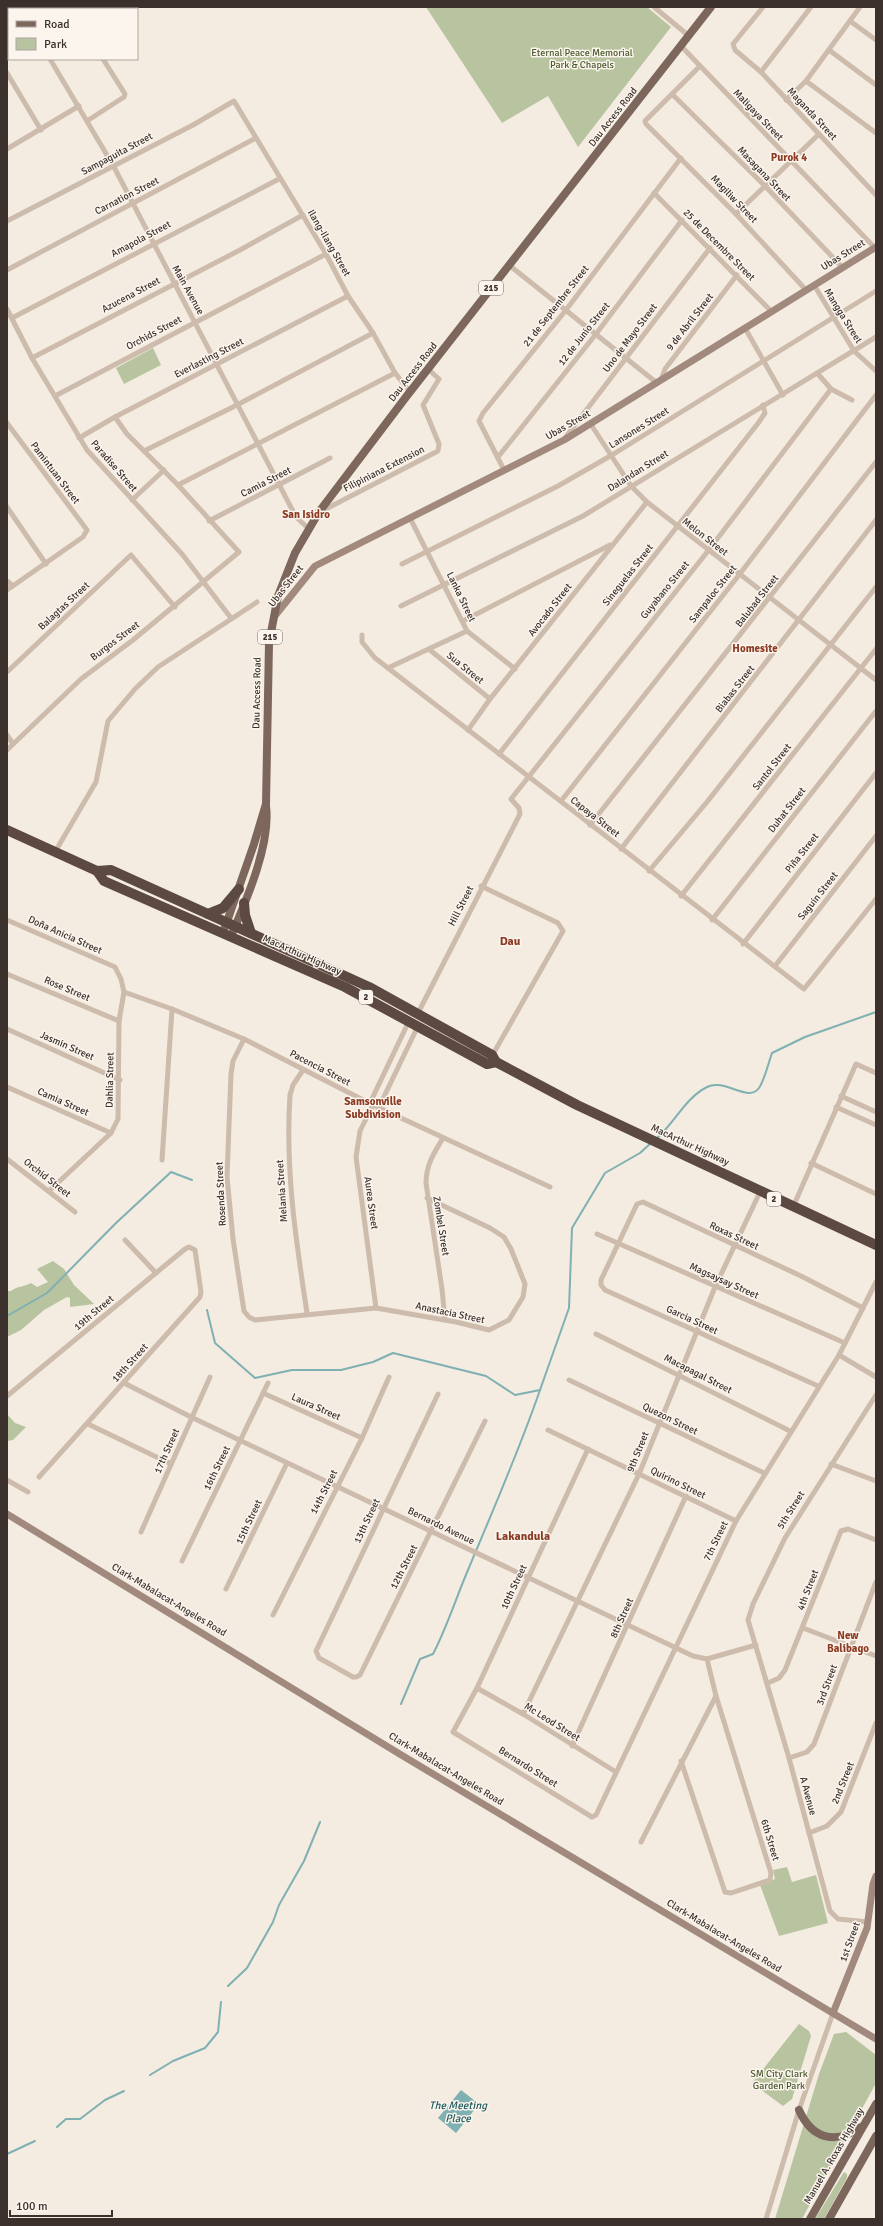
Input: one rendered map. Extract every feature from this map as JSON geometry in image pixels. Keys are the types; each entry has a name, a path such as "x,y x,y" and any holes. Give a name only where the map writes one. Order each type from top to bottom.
{"highway":[{"name":"MacArthur Highway","path":"7,830 97,871 111,870 363,984 417,1014 492,1060"},
{"name":"MacArthur Highway","path":"97,871 104,881 349,989 413,1023 492,1060 577,1105 793,1208 876,1245"},
{"path":"208,914 223,908 239,889"},
{"path":"244,903 245,915 251,933"}],"main road":[{"name":"Dau Access Road","path":"231,924 244,903 266,833 268,773 267,664 274,617 284,578 309,529 319,512 428,368 711,7"},
{"name":"Ubas Street","path":"274,617 315,566 564,440 875,247"},
{"name":"Dau Access Road","path":"227,935 239,889 266,804"},
{"name":"Clark-Mabalacat-Angeles Road","path":"7,1514 398,1753 876,2039"},
{"name":"1st Street","path":"833,2013 868,1922 873,1884 876,1876"},
{"name":"Manuel A. Roxas Highway","path":"810,2219 876,2104"},
{"path":"799,2110 811,2129 830,2138 840,2138 863,2126"},
{"path":"829,2219 876,2136"}],"street":[{"path":"654,7 689,36"},
{"name":"Maganda Street","path":"763,7 733,44 733,47 761,72 876,195"},
{"path":"761,72 811,7"},
{"path":"786,100 806,81 860,7"},
{"path":"850,21 876,40"},
{"name":"Maligaya Street","path":"681,46 699,67 875,247"},
{"path":"829,50 876,85"},
{"name":"Main Avenue","path":"51,60 114,167 152,243 195,322 296,517 309,529"},
{"path":"87,121 124,97 125,94 104,60"},
{"path":"672,94 699,67"},
{"path":"7,73 41,130"},
{"path":"806,81 876,132"},
{"name":"Magiliw Street","path":"672,94 645,121 646,124 736,214 806,290"},
{"name":"Masagana Street","path":"672,94 842,267"},
{"name":"Ilang-Ilang Street","path":"234,101 279,179 303,215 326,254 348,296 373,333 395,373 410,392"},
{"name":"Sampaguita Street","path":"7,221 114,167 234,101"},
{"path":"7,149 79,106"},
{"path":"736,214 819,134"},
{"name":"Carnation Street","path":"7,270 132,202 256,138"},
{"name":"21 de Septembre Street","path":"504,470 479,421 483,413 566,310 681,158"},
{"name":"Amapola Street","path":"12,318 152,243 279,179"},
{"name":"25 de Decembre Street","path":"654,193 710,248 770,311"},
{"name":"Azucena Street","path":"32,358 303,215"},
{"name":"12 de Junio Street","path":"498,457 596,334 682,220"},
{"name":"Uno de Mayo Street","path":"564,440 710,248"},
{"name":"Orchids Street","path":"54,396 326,254"},
{"path":"509,265 626,359 659,382"},
{"name":"9 de Abril Street","path":"659,382 665,369 737,276"},
{"name":"Mangga Street","path":"814,285 832,317 854,350 876,371"},
{"name":"Lansones Street","path":"402,564 429,552 558,486 612,455 876,291"},
{"name":"Everlasting Street","path":"79,438 115,417 348,296"},
{"name":"Paradise Street","path":"7,309 32,358 79,438 95,460 182,554 231,618"},
{"path":"745,328 783,395"},
{"path":"144,451 237,405 373,333"},
{"name":"Dalandan Street","path":"401,606 583,516 763,405 818,374 876,337"},
{"name":"Filipiniana Extension","path":"319,512 438,451 438,444 423,405 439,379 428,368"},
{"path":"178,485 259,445 395,373"},
{"path":"818,374 831,389 852,400"},
{"name":"Guyabano Street","path":"511,799 708,551 831,389"},
{"name":"Sampaloc Street","path":"561,802 739,575 876,395"},
{"name":"Sineguelas Street","path":"499,754 763,418 765,410 763,405"},
{"path":"115,417 127,434 164,470 209,521"},
{"name":"Pamintuan Street","path":"7,423 87,530 86,534 46,564"},
{"name":"Melon Street","path":"590,423 631,486 647,502 677,527 876,680"},
{"name":"Camia Street","path":"209,521 330,458"},
{"name":"Balubad Street","path":"590,824 770,599 876,462"},
{"path":"132,500 164,470"},
{"name":"Avocado Street","path":"468,730 490,699 647,502"},
{"path":"7,507 46,564 7,590"},
{"name":"Lanka Street","path":"410,518 446,585 467,631 515,669"},
{"name":"Biabas Street","path":"621,849 876,520"},
{"name":"Burgos Street","path":"7,750 81,679 175,607 239,552 209,521"},
{"path":"462,621 613,544"},
{"name":"Balagtas Street","path":"7,672 132,555 175,607"},
{"path":"7,581 13,586"},
{"path":"649,872 876,587"},
{"path":"55,852 96,782 108,721 135,689 158,667 257,602"},
{"path":"388,668 430,650 467,631"},
{"name":"Capaya Street","path":"362,635 362,642 375,658 590,824 649,872 804,989 876,899"},
{"name":"Santol Street","path":"681,896 876,649"},
{"name":"Sua Street","path":"430,650 490,699"},
{"name":"Duhat Street","path":"712,920 876,711"},
{"path":"7,735 13,744"},
{"name":"Piña Street","path":"743,944 876,773"},
{"name":"Hill Street","path":"413,1023 481,886 520,814 519,808 511,799"},
{"name":"Saguin Street","path":"775,966 876,836"},
{"path":"481,886 558,923 563,931 492,1060"},
{"name":"Doña Anicia Street","path":"7,920 116,967"},
{"name":"Dahlia Street","path":"49,1191 111,1133 118,1119 120,1080 119,1021 124,992 116,967"},
{"name":"Rose Street","path":"7,974 119,1021"},
{"name":"Pacencia Street","path":"124,992 172,1009 244,1038 303,1070 372,1104 550,1187"},
{"path":"162,1160 172,1009"},
{"path":"379,1107 413,1023"},
{"name":"Aurea Street","path":"376,1308 356,1157 360,1131 413,1023"},
{"name":"Jasmin Street","path":"7,1029 120,1080"},
{"name":"Rosenda Street","path":"244,1038 233,1061 231,1074 227,1177 233,1239 244,1311 249,1317 255,1320"},
{"path":"793,1208 811,1163 856,1064 876,1073"},
{"name":"Melania Street","path":"303,1070 293,1085 290,1095 288,1162 293,1219 307,1314"},
{"name":"Camia Street","path":"8,1090 111,1133"},
{"path":"841,1096 876,1112"},
{"path":"836,1107 876,1125"},
{"name":"Zombel Street","path":"443,1138 426,1171 427,1198 442,1289 445,1320"},
{"name":"Orchid Street","path":"7,1158 75,1212"},
{"path":"811,1163 876,1194"},
{"name":"9th Street","path":"523,1714 576,1601 639,1474 715,1287 760,1192"},
{"name":"Anastacia Street","path":"255,1320 376,1308 445,1320 489,1330 509,1320 516,1311 523,1297 525,1284 504,1237 427,1198"},
{"name":"Roxas Street","path":"618,1244 640,1202 863,1308"},
{"name":"Magsaysay Street","path":"597,1234 845,1343"},
{"path":"125,1240 156,1273"},
{"name":"Garcia Street","path":"618,1244 601,1280 601,1285 605,1290 818,1386"},
{"name":"19th Street","path":"7,1396 185,1249 189,1247 193,1248"},
{"name":"18th Street","path":"39,1477 200,1297 201,1292 196,1252 193,1248"},
{"name":"7th Street","path":"592,1817 596,1815 736,1521 790,1431 839,1354 876,1282"},
{"name":"Macapagal Street","path":"596,1334 679,1374 790,1431"},
{"path":"839,1354 875,1374"},
{"name":"17th Street","path":"141,1532 210,1377"},
{"name":"14th Street","path":"273,1615 362,1438 389,1377"},
{"name":"Quezon Street","path":"569,1380 764,1474"},
{"name":"Bernardo Avenue","path":"124,1383 191,1417 628,1626 697,1657 707,1659"},
{"name":"16th Street","path":"182,1561 268,1383"},
{"name":"Laura Street","path":"263,1393 362,1438"},
{"name":"13th Street","path":"316,1656 316,1651 382,1508 438,1394"},
{"name":"5th Street","path":"756,1645 749,1623 750,1612 785,1538 875,1397"},
{"name":"12th Street","path":"316,1656 350,1675 356,1677 360,1674 432,1531 485,1421"},
{"path":"88,1424 171,1464"},
{"name":"Quirino Street","path":"548,1430 736,1521"},
{"name":"10th Street","path":"454,1732 477,1688 588,1449"},
{"name":"15th Street","path":"226,1589 287,1463"},
{"path":"831,1464 876,1481"},
{"path":"7,1480 28,1492"},
{"name":"8th Street","path":"572,1746 686,1496"},
{"name":"4th Street","path":"768,1683 779,1678 782,1674 841,1531 848,1529 876,1540"},
{"name":"3rd Street","path":"789,1758 807,1752 814,1744 850,1646 876,1582"},
{"path":"802,1628 876,1656"},
{"path":"707,1659 756,1645"},
{"name":"A Avenue","path":"756,1645 768,1683 832,1915 843,1920 868,1922"},
{"name":"6th Street","path":"681,1761 725,1892 731,1893 770,1880 771,1873 716,1696 707,1659"},
{"name":"Mc Leod Street","path":"477,1688 523,1714 572,1746 616,1772"},
{"path":"641,1842 681,1761 716,1696"},
{"name":"2nd Street","path":"809,1833 827,1826 841,1812 876,1723"},
{"name":"Bernardo Street","path":"454,1732 592,1817"},
{"path":"766,2219 799,2110 833,2013"}],"green space":[{"name":"Eternal Peace Memorial Park & Chapels","path":"426,7 647,7 671,27 578,147 548,96 502,123"},
{"path":"153,348 161,365 124,384 116,368"},
{"path":"53,1261 64,1269 74,1285 94,1304 70,1307 70,1298 67,1297 44,1310 21,1330 7,1337 7,1291 11,1291 31,1283 37,1287 48,1282 37,1269"},
{"path":"7,1414 15,1423 26,1427 13,1440 7,1441"},
{"path":"787,1867 792,1882 816,1875 828,1923 779,1936 760,1885 775,1879 773,1870"},
{"name":"SM City Clark Garden Park","path":"799,2024 809,2031 811,2036 792,2099 783,2106 752,2083"},
{"path":"846,2032 876,2055 876,2083 802,2219 775,2219 819,2074 834,2034"},
{"path":"844,2172 847,2174 847,2178 824,2219 815,2219"}],"water":[{"name":"The Meeting Place","path":"461,2090 479,2104 456,2133 438,2118"}],"waterway":[{"path":"656,1139 663,1133 692,1098 707,1087 721,1085 742,1092 754,1092 759,1088 763,1080 772,1053 805,1037 876,1012"},
{"path":"207,1310 215,1343 255,1378 292,1370 341,1370 373,1362 393,1353 486,1376 515,1395 540,1390 569,1308 572,1228 605,1173 640,1153 651,1143"},
{"path":"7,1316 47,1293 116,1223 171,1172 192,1180"},
{"path":"401,1704 420,1659 433,1654 443,1633 515,1458 540,1390"},
{"path":"228,1986 247,1968 273,1922 279,1905 304,1861 320,1822"},
{"path":"150,2075 173,2061 205,2048 218,2032 221,2002"},
{"path":"57,2127 66,2119 80,2119 105,2100 124,2091"},
{"path":"7,2154 35,2141"}],"district":[{"name":"Purok 4","path":"789,157"},
{"name":"San Isidro","path":"306,514"},
{"name":"Homesite","path":"755,648"},
{"name":"Dau","path":"510,941"},
{"name":"Samsonville Subdivision","path":"373,1107"},
{"name":"Lakandula","path":"523,1536"},
{"name":"New Balibago","path":"848,1641"}]}
